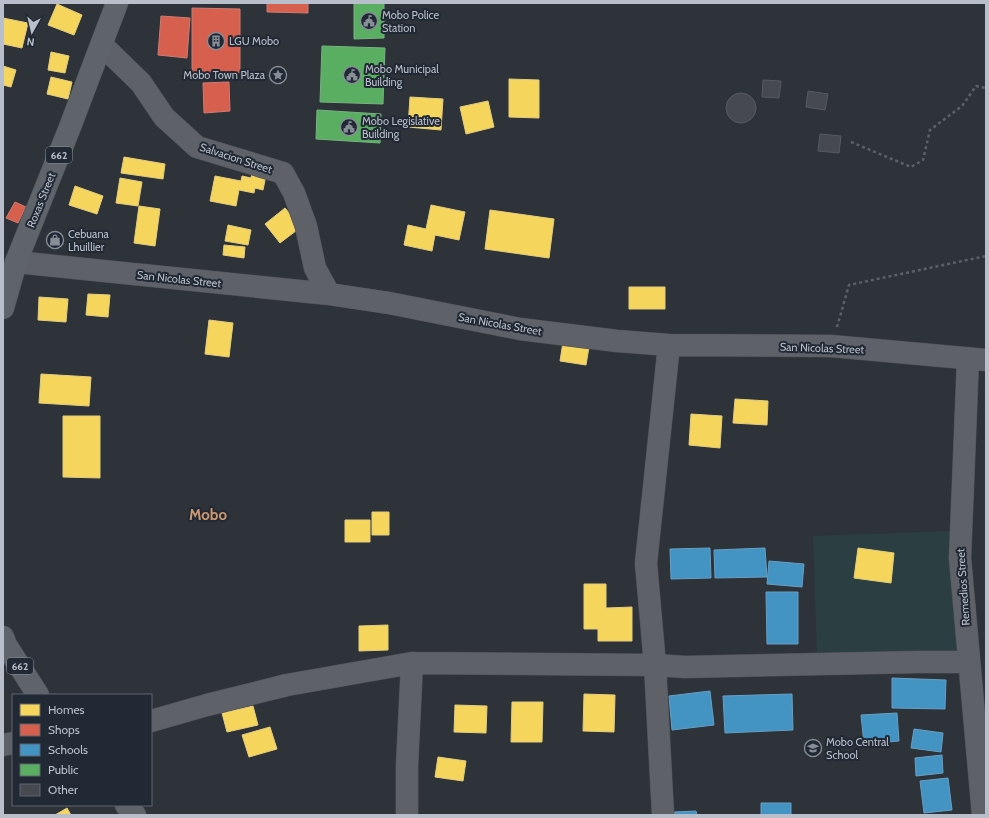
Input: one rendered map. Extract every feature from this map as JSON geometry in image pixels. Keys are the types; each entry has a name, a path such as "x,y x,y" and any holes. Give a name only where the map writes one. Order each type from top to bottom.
{"main road":[{"name":"Roxas Street","path":"3,308 16,262 102,45 117,3"},
{"name":"662","path":"3,637 6,645 37,694"},
{"path":"127,806 135,815"}],"street":[{"name":"Salvacion Street","path":"102,45 141,83 164,117 197,147 283,173 294,193 306,226 315,268 329,294"},
{"name":"San Nicolas Street","path":"16,262 329,294 390,303 520,329 617,341 669,345 831,346 977,360"},
{"path":"663,815 655,665 646,563 669,345"},
{"name":"Remedios Street","path":"977,360 960,558 983,815"},
{"path":"152,721 207,705 288,685 412,663 655,665 685,667 969,662"},
{"path":"407,815 407,766 412,663"}],"path":[{"path":"851,142 911,167 923,160 930,130 962,106 976,86 986,88"},
{"path":"831,346 849,285 986,256"}],"shaded area":[{"path":"952,531 957,651 817,656 813,536"}],"building: Homes":[{"path":"57,4 82,15 74,35 48,25"},
{"path":"3,18 28,23 22,48 3,44"},
{"path":"51,52 69,56 65,73 48,70"},
{"path":"3,66 16,70 11,87 3,85"},
{"path":"51,77 72,82 68,99 47,94"},
{"path":"509,79 539,80 539,118 509,117"},
{"path":"410,97 443,99 441,130 408,127"},
{"path":"488,101 494,127 466,134 460,107"},
{"path":"124,157 165,164 163,179 121,173"},
{"path":"252,172 266,175 263,190 255,188 254,193 239,190 236,206 210,201 215,176 241,181 242,176 251,178"},
{"path":"120,178 142,182 138,206 116,203"},
{"path":"75,186 103,196 97,214 69,205"},
{"path":"431,205 465,212 459,240 435,235 432,251 404,245 408,225 426,229"},
{"path":"139,206 160,209 155,246 134,243"},
{"path":"285,208 301,227 280,243 265,224"},
{"path":"490,210 554,219 549,258 485,249"},
{"path":"228,225 251,230 248,245 225,241"},
{"path":"224,245 245,247 244,258 223,255"},
{"path":"629,287 665,287 665,309 629,309"},
{"path":"88,294 110,295 108,317 86,315"},
{"path":"39,297 68,299 66,322 38,320"},
{"path":"209,320 233,323 229,357 205,354"},
{"path":"563,342 589,347 586,365 560,361"},
{"path":"41,374 91,377 89,406 39,403"},
{"path":"735,399 768,401 767,425 733,423"},
{"path":"691,414 722,416 720,448 689,445"},
{"path":"63,416 100,416 100,478 63,477"},
{"path":"372,512 389,512 389,535 372,535"},
{"path":"345,520 370,520 370,542 345,542"},
{"path":"858,548 894,553 891,583 854,578"},
{"path":"584,584 606,584 606,608 632,607 632,641 598,641 598,629 584,629"},
{"path":"388,625 388,650 359,651 359,626"},
{"path":"584,694 615,695 614,732 583,731"},
{"path":"512,702 543,702 542,742 511,742"},
{"path":"455,705 487,706 486,733 454,732"},
{"path":"253,706 258,725 227,732 222,713"},
{"path":"270,727 277,749 249,757 242,735"},
{"path":"438,757 466,761 463,781 435,777"},
{"path":"67,808 71,815 55,815"}],"building: Shops":[{"path":"267,3 308,3 308,13 267,12"},
{"name":"LGU Mobo","path":"192,8 240,9 240,73 192,72"},
{"path":"161,16 190,18 187,58 158,55"},
{"path":"229,82 230,111 204,113 203,83"},
{"path":"15,202 26,207 18,223 6,218"}],"building: Schools":[{"path":"710,548 711,578 671,579 670,549"},
{"path":"765,548 767,577 715,578 714,550"},
{"path":"769,561 804,564 802,587 767,584"},
{"path":"766,592 798,592 798,644 767,644"},
{"path":"892,678 946,680 945,709 892,708"},
{"path":"710,691 714,725 672,730 669,696"},
{"path":"792,694 793,730 725,733 723,696"},
{"path":"897,713 899,741 864,744 861,715"},
{"path":"914,729 943,733 941,752 911,748"},
{"path":"942,755 943,773 916,776 915,758"},
{"path":"948,778 952,810 924,813 920,781"},
{"path":"761,803 791,803 791,815 761,815"},
{"path":"696,811 697,815 674,815 674,812"}],"building: Public":[{"name":"Mobo Police Station","path":"354,3 384,3 384,38 354,39"},
{"name":"Mobo Municipal Building","path":"322,46 385,48 383,104 320,102"},
{"name":"Mobo Legislative Building","path":"317,110 381,114 380,143 316,139"}],"building: Other":[{"path":"763,80 781,81 779,98 762,97"},
{"path":"808,91 828,94 825,110 806,107"},
{"path":"741,93 752,97 756,108 752,119 741,123 730,119 726,108 730,97"},
{"path":"820,134 841,136 839,153 818,151"}],"place":[{"name":"Mobo Police Station","path":"369,21"},
{"name":"LGU Mobo","path":"216,41"},
{"name":"Mobo Town Plaza","path":"278,75"},
{"name":"Mobo Municipal Building","path":"352,75"},
{"name":"Mobo Legislative Building","path":"349,127"},
{"name":"Cebuana Lhuillier","path":"55,240"},
{"name":"Mobo Central School","path":"813,748"}],"district":[{"name":"Mobo","path":"208,515"}]}
